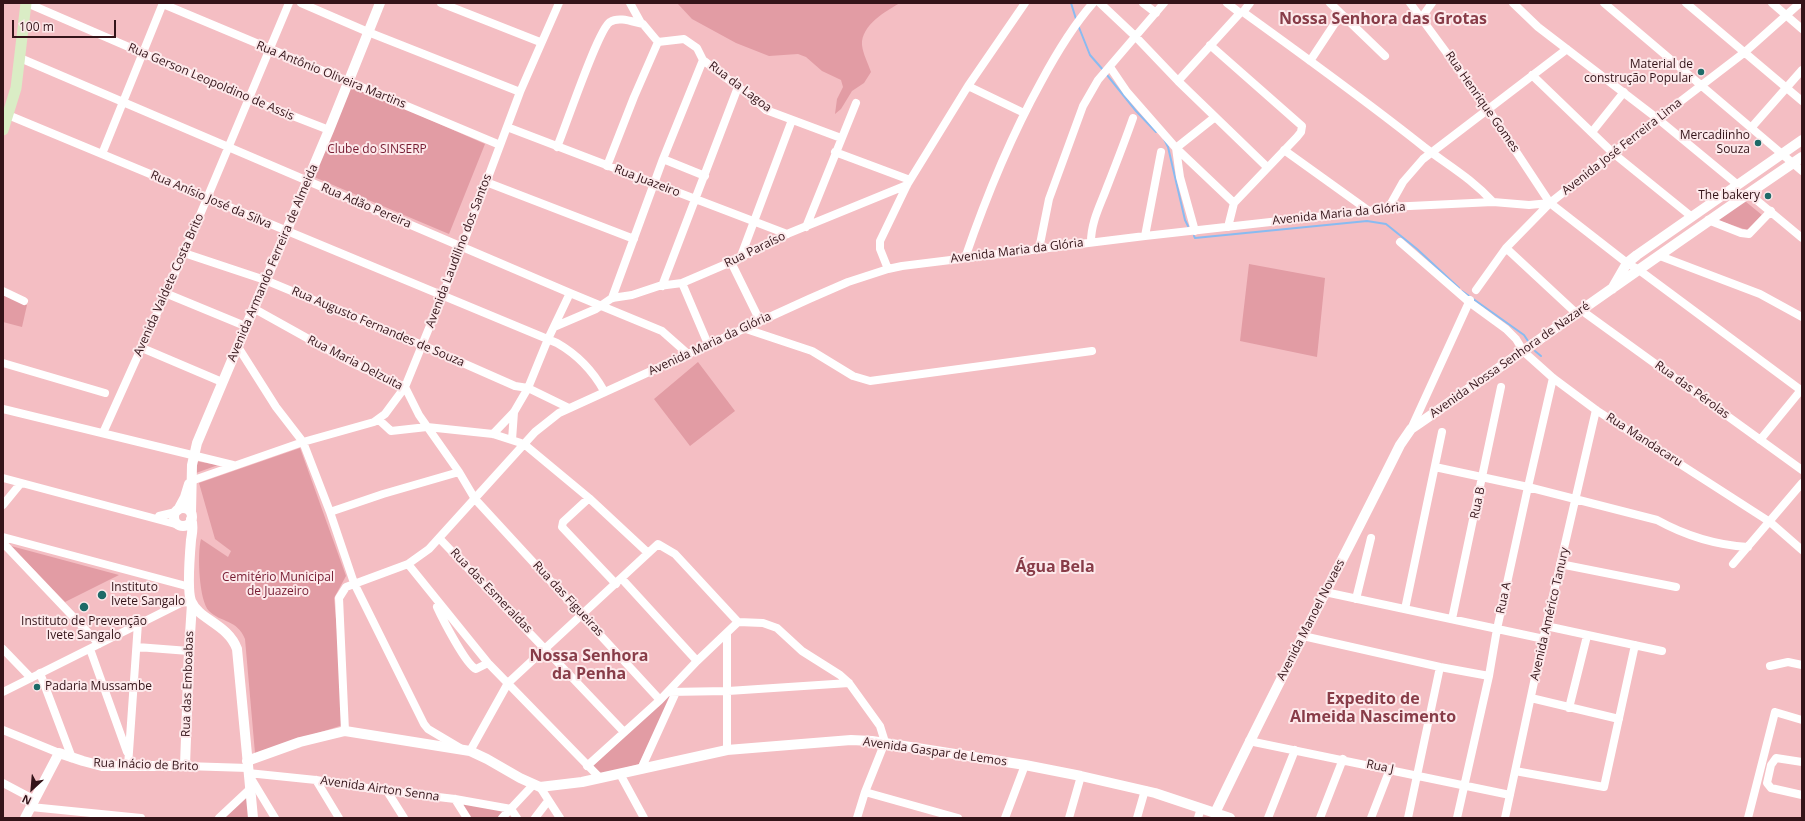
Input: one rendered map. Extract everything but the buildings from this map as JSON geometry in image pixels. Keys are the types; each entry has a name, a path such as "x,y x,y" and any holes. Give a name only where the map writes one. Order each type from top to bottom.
{"main road":[{"path":"3,130 16,88 26,3"}],"street":[{"name":"Rua Gerson Leopoldino de Assis","path":"26,3 249,99 329,130"},
{"path":"102,154 163,3"},
{"name":"Rua Antônio Oliveira Martins","path":"163,3 269,50 349,81 500,145"},
{"name":"Avenida Valdete Costa Brito","path":"103,433 184,253 289,3"},
{"path":"302,3 368,32 520,92"},
{"name":"Avenida Armando Ferreira de Almeida","path":"191,481 194,455 222,382 238,348 245,326 329,130 380,3"},
{"path":"442,3 540,42"},
{"name":"Avenida Laudilino dos Santos","path":"191,481 303,442 374,422 385,414 405,388 462,247 540,42 559,3"},
{"path":"607,166 634,97 658,42 641,23 630,3"},
{"path":"888,268 880,250 880,241 908,182 968,86 1025,3"},
{"path":"965,258 988,195 1024,113 1073,27 1093,3"},
{"path":"1100,3 1267,167"},
{"path":"1143,3 1156,13"},
{"path":"1039,249 1049,199 1082,106 1098,80 1164,3"},
{"path":"1227,3 1368,103 1478,186 1493,202"},
{"path":"1178,81 1250,3"},
{"path":"1330,3 1385,56"},
{"name":"Rua Henrique Gomes","path":"1410,3 1488,109 1550,203 1627,263 1639,270 1802,390"},
{"path":"1422,18 1432,3"},
{"path":"1514,3 1538,27 1624,92 1738,185"},
{"path":"1604,3 1802,171"},
{"path":"1686,3 1746,52 1802,101"},
{"path":"1772,3 1802,29"},
{"name":"Avenida José Ferreira Lima","path":"1476,290 1506,248 1550,203 1746,52 1800,3"},
{"path":"1310,61 1342,14"},
{"path":"558,147 592,56 608,24 617,20 641,23"},
{"name":"Rua da Lagoa","path":"658,42 684,39 697,48 702,60 738,88 747,93 766,110 841,138"},
{"path":"1210,45 1302,126 1301,132 1234,203 1228,227"},
{"path":"1388,208 1410,173 1431,152 1567,49"},
{"name":"Rua Adão Pereira","path":"20,58 122,103 307,180 570,293 598,308 643,323 665,333 688,354"},
{"path":"612,298 653,184 702,60"},
{"path":"1109,68 1127,92 1176,148 1234,203"},
{"path":"1751,128 1802,70"},
{"path":"1532,75 1613,153 1692,217"},
{"path":"968,86 1024,113"},
{"path":"662,286 738,88"},
{"path":"1592,132 1624,92"},
{"path":"806,227 856,103"},
{"name":"Rua Anísio José da Silva","path":"8,115 548,339 567,348 577,356 594,376 604,391"},
{"path":"1176,148 1215,117"},
{"path":"1091,242 1091,231 1094,219 1133,118"},
{"path":"741,256 792,120"},
{"name":"Rua Juazeiro","path":"507,127 787,234"},
{"name":"Avenida Nossa Senhora de Nazaré","path":"1610,292 1627,263 1802,140"},
{"path":"1176,148 1180,177 1195,230"},
{"path":"1284,150 1369,211"},
{"path":"835,152 908,182"},
{"path":"1145,236 1161,152"},
{"name":"Avenida Nossa Senhora de Nazaré","path":"1411,429 1610,292 1708,220 1802,157"},
{"path":"663,159 705,176"},
{"path":"486,182 634,239"},
{"name":"Rua Paraíso","path":"554,327 598,308 612,298 635,294 662,286 682,283 731,262 787,234 908,182"},
{"path":"1748,193 1802,238"},
{"name":"Avenida Maria da Glória","path":"354,583 408,564 420,557 440,539 524,444 543,425 569,408 743,328 848,282 888,268 1091,242 1388,208 1493,202 1529,205 1550,203"},
{"path":"1708,220 1741,233 1749,234 1770,211"},
{"name":"Rua Mandacaru","path":"1400,242 1469,301 1506,329 1516,339 1524,352 1553,378 1596,410 1770,522 1802,550"},
{"name":"Rua das Pérolas","path":"1506,248 1579,312 1802,470"},
{"name":"Rua Augusto Fernandes de Souza","path":"184,253 265,280 422,345 515,386 528,388 569,408"},
{"path":"1660,256 1760,294 1802,317"},
{"path":"731,262 760,321"},
{"path":"682,283 708,344"},
{"path":"3,292 24,300"},
{"path":"165,293 245,326"},
{"path":"493,434 514,412 528,388 548,339 570,293"},
{"path":"1411,429 1469,301"},
{"name":"Rua Maria Delzuita","path":"253,308 350,362 405,388 419,415 459,472 475,499"},
{"path":"743,328 812,351 853,376 861,380 870,381 1092,351"},
{"path":"142,348 222,382"},
{"path":"238,348 276,408 303,442 330,512 354,583 426,727 466,750 487,759 536,786 560,818"},
{"path":"3,363 105,393"},
{"name":"Rua A","path":"1457,818 1489,676 1497,629 1553,378"},
{"name":"Rua B","path":"1452,620 1501,387"},
{"path":"1760,440 1802,390"},
{"path":"3,409 234,466"},
{"name":"Avenida Américo Tanury","path":"1505,818 1546,626 1596,410"},
{"path":"512,440 514,412"},
{"path":"378,419 390,431 427,427 493,434 524,444 589,498 647,552"},
{"name":"Avenida Manoel Novaes","path":"1223,816 1249,741 1400,445 1411,429"},
{"path":"1405,609 1442,432"},
{"path":"1435,466 1528,487 1657,520 1713,543 1748,547"},
{"path":"330,512 383,494 459,472"},
{"path":"3,478 158,518 159,521 181,525 188,524 191,516 191,481"},
{"path":"191,481 174,518 191,538"},
{"path":"3,505 21,483"},
{"path":"1733,564 1802,483"},
{"path":"589,498 563,522 562,527 619,581 697,661"},
{"name":"Rua das Figueiras","path":"475,499 660,700"},
{"path":"158,518 159,516 184,508 191,516 193,523 191,538"},
{"path":"3,537 190,587"},
{"name":"Rua das Emboabas","path":"185,766 192,603 190,587 191,538"},
{"path":"1356,599 1371,538"},
{"name":"Rua das Esmeraldas","path":"440,539 624,732"},
{"path":"3,543 99,644"},
{"path":"466,750 508,683 583,615 647,552 658,544 675,554 738,622 763,622 773,625 802,651 840,675 849,683 880,726 885,742 865,792 857,818"},
{"path":"408,564 433,597 488,663 600,778"},
{"path":"1560,564 1676,586"},
{"path":"345,731 339,598 346,586 354,583"},
{"path":"1325,592 1544,639"},
{"path":"433,597 448,629 469,664 472,667 477,668 488,663"},
{"path":"3,692 90,649 138,623 183,602 192,603 231,636 237,649 253,818"},
{"path":"641,769 672,692 697,661 738,622"},
{"path":"128,766 138,623"},
{"path":"1546,626 1586,636 1662,651"},
{"path":"727,634 727,750"},
{"path":"1302,636 1440,667 1489,676"},
{"path":"1569,708 1586,636"},
{"path":"1515,771 1604,788 1608,778 1635,645"},
{"path":"137,647 189,651"},
{"path":"3,649 31,678"},
{"path":"90,649 128,755"},
{"path":"1770,666 1788,662 1802,665"},
{"path":"1408,818 1440,667"},
{"path":"40,673 72,758"},
{"path":"587,766 660,700 672,692 728,691 849,683"},
{"path":"1531,698 1619,719"},
{"path":"1748,818 1775,712 1802,720"},
{"name":"Rua Inácio de Brito","path":"3,730 72,758 102,766 248,767"},
{"path":"248,767 300,742 345,731 466,750"},
{"name":"Avenida Gaspar de Lemos","path":"536,786 582,782 727,750 851,740 885,742 1025,765 1081,776 1145,790 1200,813 1223,816"},
{"name":"Rua J","path":"1249,741 1343,759 1510,795"},
{"path":"1268,818 1295,750"},
{"path":"25,818 59,753"},
{"path":"1802,762 1776,758 1772,763 1768,783 1771,788 1802,795"},
{"path":"1320,818 1343,759"},
{"path":"1005,818 1025,765"},
{"path":"248,767 275,818"},
{"name":"Avenida Airton Senna","path":"248,767 316,780 387,791 455,799 511,809"},
{"path":"1371,818 1390,769"},
{"path":"620,774 644,818"},
{"path":"1069,818 1081,776"},
{"path":"316,780 339,818"},
{"path":"3,783 33,804 141,818"},
{"path":"502,818 536,786"},
{"path":"219,818 250,790"},
{"path":"1137,818 1145,790"},
{"path":"387,791 404,818"},
{"path":"865,792 958,818"},
{"path":"455,799 467,818"},
{"path":"535,818 548,801"},
{"path":"511,809 517,818"}],"green space":[{"path":"677,3 900,3 875,20 866,31 862,45 864,55 871,72 864,83 852,91 841,109 835,114 837,99 843,87 841,80 822,71 806,57 798,54 769,56 736,43 692,19"},
{"name":"Clube do SINSERP","path":"351,85 485,144 449,234 314,177"},
{"path":"1745,201 1762,215 1747,230 1717,220"},
{"path":"1249,264 1325,278 1317,357 1240,341"},
{"path":"3,295 27,305 22,327 3,322"},
{"path":"698,362 735,411 690,446 654,399"},
{"name":"Cemitério Municipal de Juazeiro","path":"300,448 346,576 334,598 346,724 255,753 245,639 238,628 209,611 203,598 199,565 201,539 228,557 231,551 215,539 199,483"},
{"path":"195,461 218,465 196,473"},
{"path":"11,546 119,575 65,602"},
{"path":"668,696 671,697 639,764 602,774 593,766"},
{"path":"250,789 253,818 219,818"},
{"path":"458,800 505,811 497,818 470,818"}],"waterway":[{"path":"1071,3 1076,19"},
{"path":"1078,25 1090,55 1104,71"},
{"path":"1107,75 1136,111 1156,132"},
{"path":"1164,139 1168,147 1185,220 1188,226"},
{"path":"1194,236 1195,238 1367,221 1386,224 1417,249 1459,288"},
{"path":"1462,291 1524,335 1528,341"},
{"path":"1535,351 1541,356"}],"place":[{"name":"Material de construção Popular","path":"1701,72"},
{"name":"Mercadiinho Souza","path":"1758,143"},
{"name":"The bakery","path":"1768,196"},
{"name":"Instituto Ivete Sangalo","path":"102,595"},
{"name":"Instituto de Prevenção Ivete Sangalo","path":"84,607"},
{"name":"Padaria Mussambe","path":"37,687"}],"district":[{"name":"Nossa Senhora das Grotas","path":"1383,19"},
{"name":"Água Bela","path":"1055,567"},
{"name":"Nossa Senhora da Penha","path":"589,665"},
{"name":"Expedito de Almeida Nascimento","path":"1373,708"}]}
